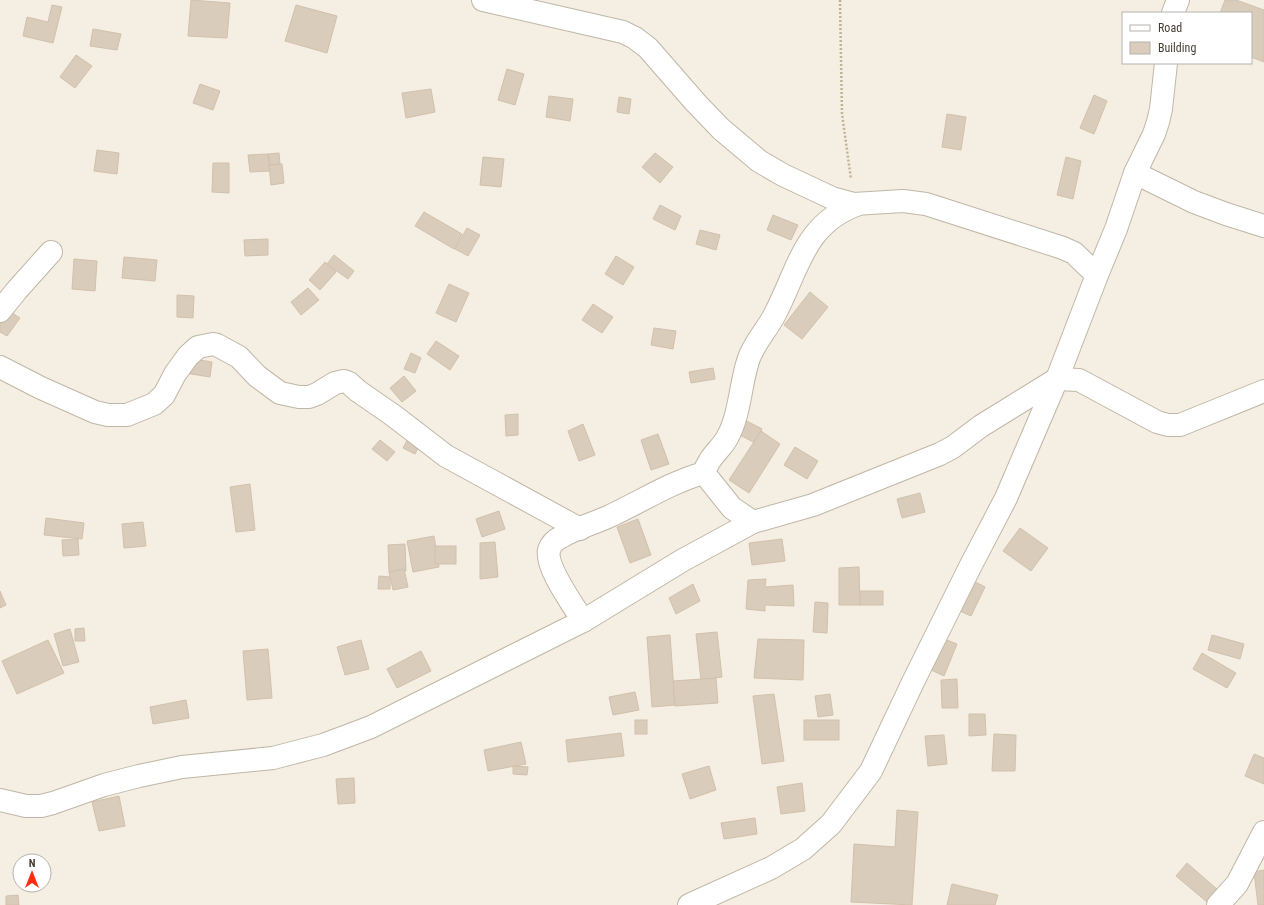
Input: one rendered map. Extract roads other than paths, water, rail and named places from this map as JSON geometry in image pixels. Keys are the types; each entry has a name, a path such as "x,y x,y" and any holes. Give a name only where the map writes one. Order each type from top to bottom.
{"street":[{"path":"483,0 623,32 634,38 648,48 696,104 721,129 759,161 783,175 832,198 856,204 903,201 926,204 1063,248 1074,253 1097,275"},
{"path":"1173,12 1178,0"},
{"path":"689,905 771,868 803,849 831,824 871,771 912,682 1006,498 1057,379 1116,229 1135,173 1154,134 1161,109 1166,64"},
{"path":"1135,173 1194,202 1264,226"},
{"path":"704,473 709,461 728,438 736,415 748,360 775,314 799,260 814,235 823,224 856,204"},
{"path":"0,312 17,290 51,252"},
{"path":"0,367 41,388 95,412 108,415 127,415 154,404 164,395 175,374 188,356 198,347 213,344 217,345 239,357 257,376 280,394 309,397 335,383 344,381 349,383 446,456 580,529"},
{"path":"0,800 26,806 41,806 104,785 182,767 273,758 323,745 372,727 583,621 677,564 752,522 812,505 940,454 953,447 981,426 1057,379 1079,380 1157,422 1168,425 1180,425 1264,391"},
{"path":"704,473 732,508 752,522"},
{"path":"583,621 555,575 550,563 549,551 552,543 561,537 611,516 666,487 694,475 704,473"},
{"path":"1218,905 1237,884 1264,832"}]}
